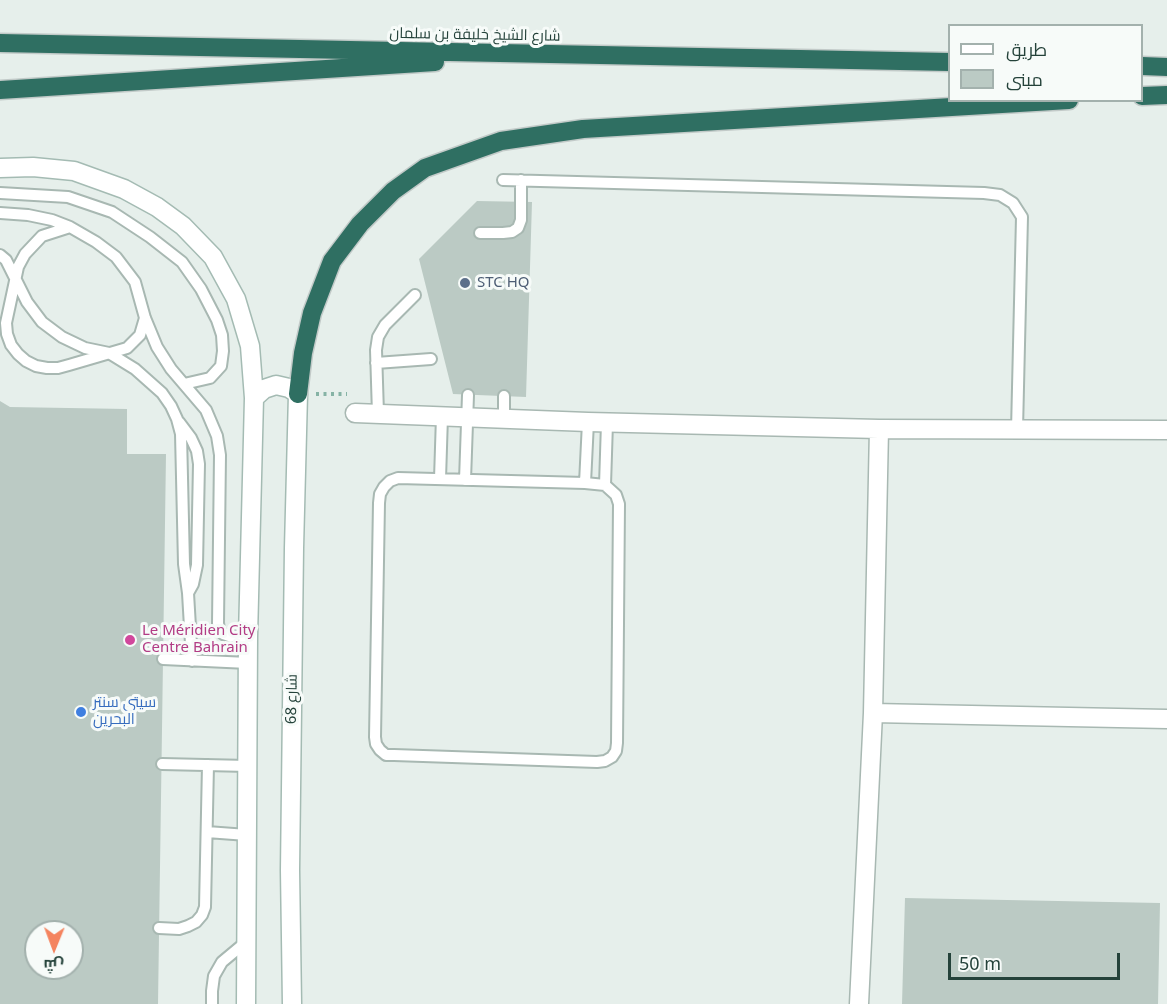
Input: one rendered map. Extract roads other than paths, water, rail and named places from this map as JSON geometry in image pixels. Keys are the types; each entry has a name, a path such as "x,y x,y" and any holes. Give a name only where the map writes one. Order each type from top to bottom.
{"highway":[{"name":"شارع الشيخ خليفة بن سلمان","path":"0,43 948,62"},
{"path":"0,90 561,54"},
{"path":"1143,66 1167,67"},
{"path":"1143,96 1167,95"},
{"path":"298,394 303,352 312,313 332,261 360,224 393,191 425,168 501,141 583,129 1035,102"}],"street":[{"path":"0,168 33,167 74,171 123,189 157,207 183,226 213,257 236,299 250,346 254,398 248,637 246,1004"},
{"path":"254,398 264,389 276,386 289,388 298,394"},
{"name":"شارع 68","path":"292,1004 290,870 298,394"},
{"path":"355,413 607,423 879,429 1167,430"},
{"path":"859,1004 873,713 879,429"},
{"path":"873,713 1167,719"}],"lane":[{"path":"503,180 1000,195 1013,203 1022,217 1017,430"},
{"path":"480,233 512,232 518,228 521,180"},
{"path":"0,193 68,197 112,212 182,262 201,289 217,320 222,335 223,351 221,366 210,378 184,384"},
{"path":"0,213 28,215 70,227 116,257 135,282 145,318 157,347 171,369 206,410 217,436 220,455 218,623 223,634 248,637"},
{"path":"70,227 42,236 18,267 6,323 11,345 18,354 36,366 58,368 127,348 140,335 145,318"},
{"path":"0,255 6,260 27,302 42,322 62,337 85,348 109,353 135,369 162,393 171,405 181,434 184,564 192,661"},
{"path":"378,414 376,344 381,331 416,295"},
{"path":"376,363 431,359"},
{"path":"465,480 468,395"},
{"path":"504,396 504,419"},
{"path":"440,479 442,416"},
{"path":"177,419 192,438 199,464 197,565 193,584 188,593"},
{"path":"585,483 588,422"},
{"path":"605,485 607,423"},
{"path":"398,478 465,480 585,483 605,485 616,495 619,504 617,743 612,757 605,761 386,755 376,744 380,494 390,481 398,478"},
{"path":"163,659 248,663"},
{"path":"162,765 248,766"},
{"path":"159,928 189,927 202,915 206,907 208,765"},
{"path":"207,832 247,835"},
{"path":"212,1004 214,976 222,962 246,942"}],"place":[{"name":"STC HQ","path":"465,283"},
{"name":"Le Méridien City Centre Bahrain","path":"130,640"},
{"name":"سيتي سنتر البحرين","path":"81,712"}]}
